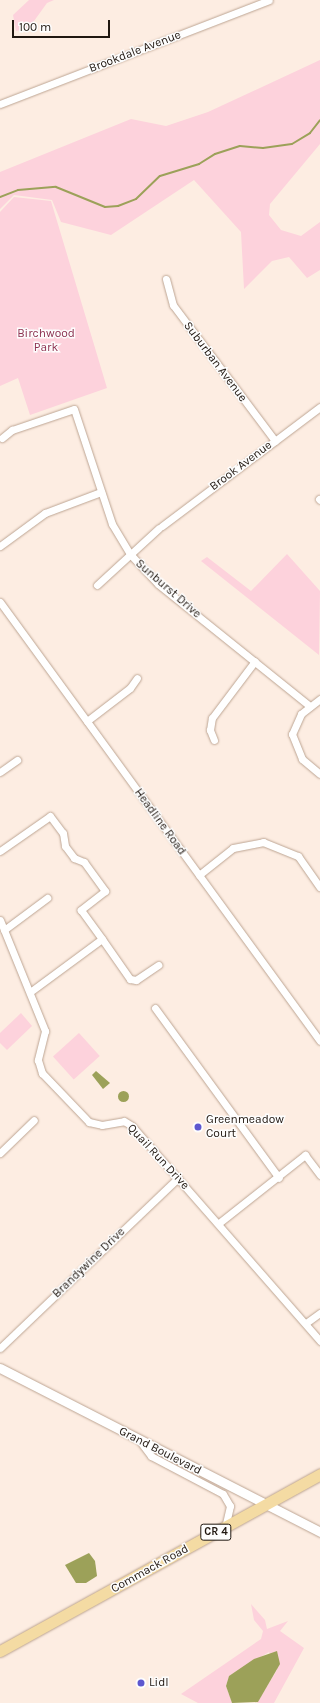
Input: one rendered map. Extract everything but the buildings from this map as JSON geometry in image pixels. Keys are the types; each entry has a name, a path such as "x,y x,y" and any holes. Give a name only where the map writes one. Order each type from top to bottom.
{"main road":[{"name":"Commack Road","path":"0,1651 320,1474"}],"street":[{"name":"Brookdale Avenue","path":"0,104 254,3 269,0"},
{"name":"Suburban Avenue","path":"166,279 173,305 275,441"},
{"name":"Brook Avenue","path":"97,585 161,527 320,407"},
{"name":"Sunburst Drive","path":"2,438 12,430 74,409 112,524 130,554 158,584 310,706"},
{"path":"0,546 45,513 101,492"},
{"name":"Headline Road","path":"0,602 320,1041"},
{"path":"214,740 210,730 212,718 255,661"},
{"path":"87,720 130,688 137,678"},
{"path":"320,699 310,706 294,723 293,745 302,759 320,774"},
{"path":"0,772 17,760"},
{"path":"0,851 50,816 63,833 65,846 74,858 84,862 105,891 81,910 130,978 136,980 158,965"},
{"path":"199,875 233,848 263,842 298,856 320,887"},
{"path":"4,930 47,898"},
{"name":"Quail Run Drive","path":"0,920 45,1031 38,1060 42,1072 89,1122 129,1123 219,1223 320,1341"},
{"path":"30,992 102,939"},
{"path":"155,1008 279,1178"},
{"path":"0,1153 34,1120"},
{"path":"219,1223 279,1178 305,1155 320,1175"},
{"name":"Brandywine Drive","path":"0,1348 178,1178"},
{"path":"306,1323 320,1313"},
{"name":"Grand Boulevard","path":"0,1368 320,1532"},
{"path":"139,1440 151,1456 223,1494 230,1506 225,1527"}],"green space":[{"path":"29,0 54,0 47,3 29,28 16,31 13,15"},
{"path":"320,60 320,144 270,204 269,215 281,230 301,236 320,222 320,270 307,278 289,257 272,261 244,289 241,232 194,180 111,235 61,222 52,200 14,195 0,209 0,172 131,119 166,126 208,112"},
{"name":"Birchwood Park","path":"14,197 51,201 107,388 30,415 18,378 0,386 0,212"},
{"path":"287,554 320,591 319,655 201,561 207,557 251,591"},
{"path":"21,1013 32,1026 7,1050 0,1043 0,1033"},
{"path":"79,1033 100,1056 74,1079 53,1056"},
{"path":"251,1604 265,1620 267,1629 288,1621 280,1631 304,1648 274,1703 257,1703 277,1670 269,1652 229,1676 226,1686 232,1703 198,1703 181,1694 261,1639 263,1631 254,1620"}],"shaded area":[{"path":"96,1071 110,1083 103,1089 92,1075"},
{"path":"121,1091 125,1091 127,1092 127,1100 121,1101 118,1098 118,1094"},
{"path":"89,1553 95,1561 97,1576 86,1583 76,1583 65,1565"},
{"path":"277,1651 280,1664 258,1702 232,1703 226,1686 229,1676 254,1659"}],"waterway":[{"path":"0,197 18,190 56,187 105,207 118,206 136,199 160,176 199,164 215,154 240,146 263,148 292,144 310,133 320,120"}],"place":[{"name":"Greenmeadow Court","path":"198,1127"},
{"name":"Lidl","path":"141,1683"}]}
